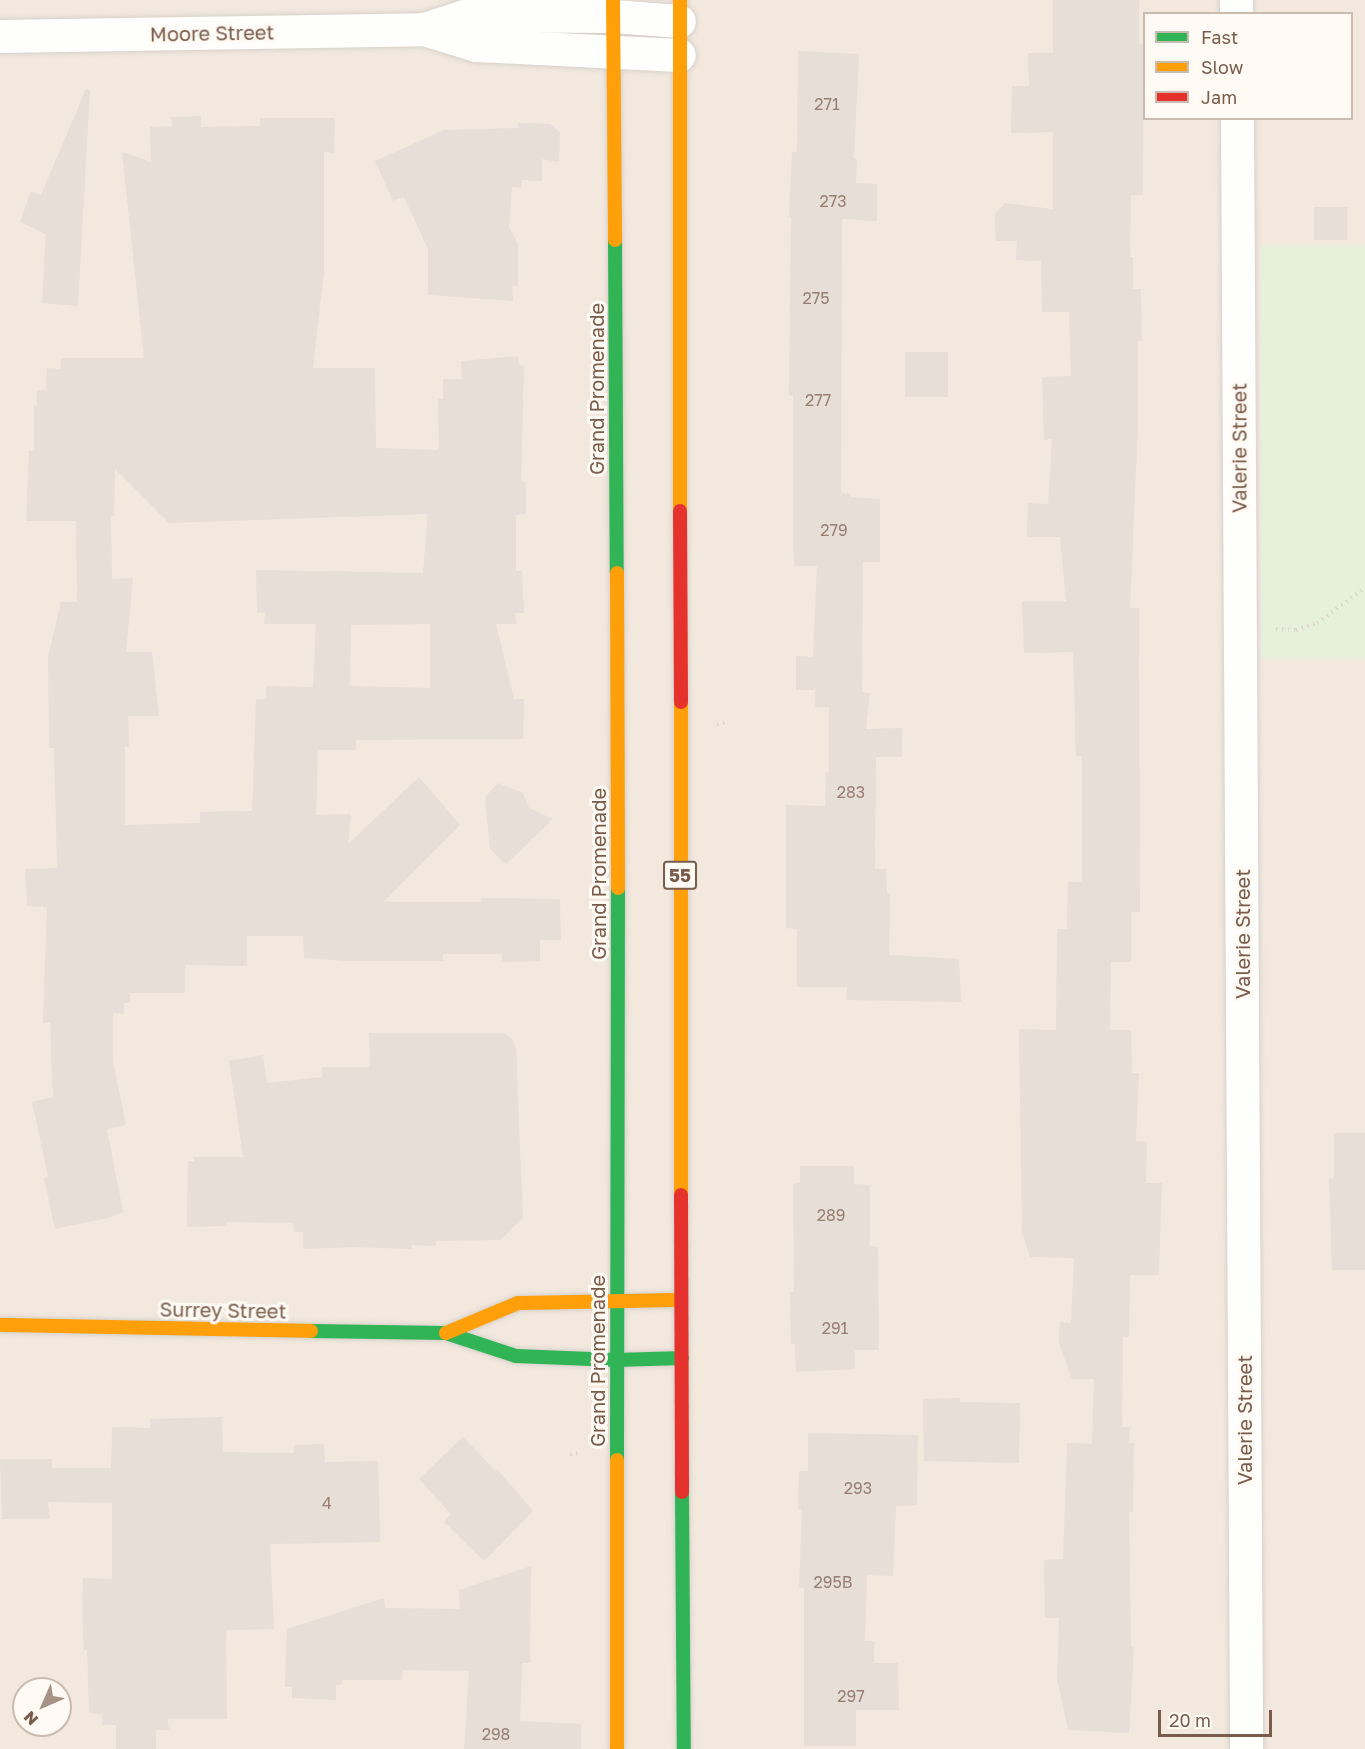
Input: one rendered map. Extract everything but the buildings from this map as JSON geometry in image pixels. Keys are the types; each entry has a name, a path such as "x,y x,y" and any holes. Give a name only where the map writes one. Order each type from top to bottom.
{"main road":[{"name":"Grand Promenade","path":"613,8 618,737 617,1749"},
{"name":"55","path":"679,11 684,1749"},
{"name":"Surrey Street","path":"446,1333 518,1303 681,1300"},
{"name":"Surrey Street","path":"0,1325 446,1333 516,1356 616,1360 682,1358"}],"street":[{"name":"Moore Street","path":"0,36 424,29 467,15 613,8 679,11"},
{"name":"Moore Street","path":"424,29 476,45 679,55"},
{"name":"Valerie Street","path":"1237,120 1246,1749"}],"path":[{"path":"1240,626 1296,630 1317,623 1365,588"}],"shaded area":[{"path":"0,0 1365,0 1365,1749 0,1749"}],"green space":[{"path":"1260,245 1365,245 1365,659 1260,659"}],"traffic: fast":[{"path":"615,240 617,573"},
{"path":"617,1460 618,888"},
{"path":"311,1331 446,1333 516,1356 616,1360 682,1358"},
{"path":"682,1492 684,1749"}],"traffic: slow":[{"path":"613,0 615,240"},
{"path":"680,0 680,511"},
{"path":"617,573 618,888"},
{"path":"681,702 681,1195"},
{"path":"446,1333 518,1303 681,1300"},
{"path":"0,1325 311,1331"},
{"path":"617,1460 617,1749"}],"traffic: jam":[{"path":"680,511 681,702"},
{"path":"681,1195 682,1492"}]}
